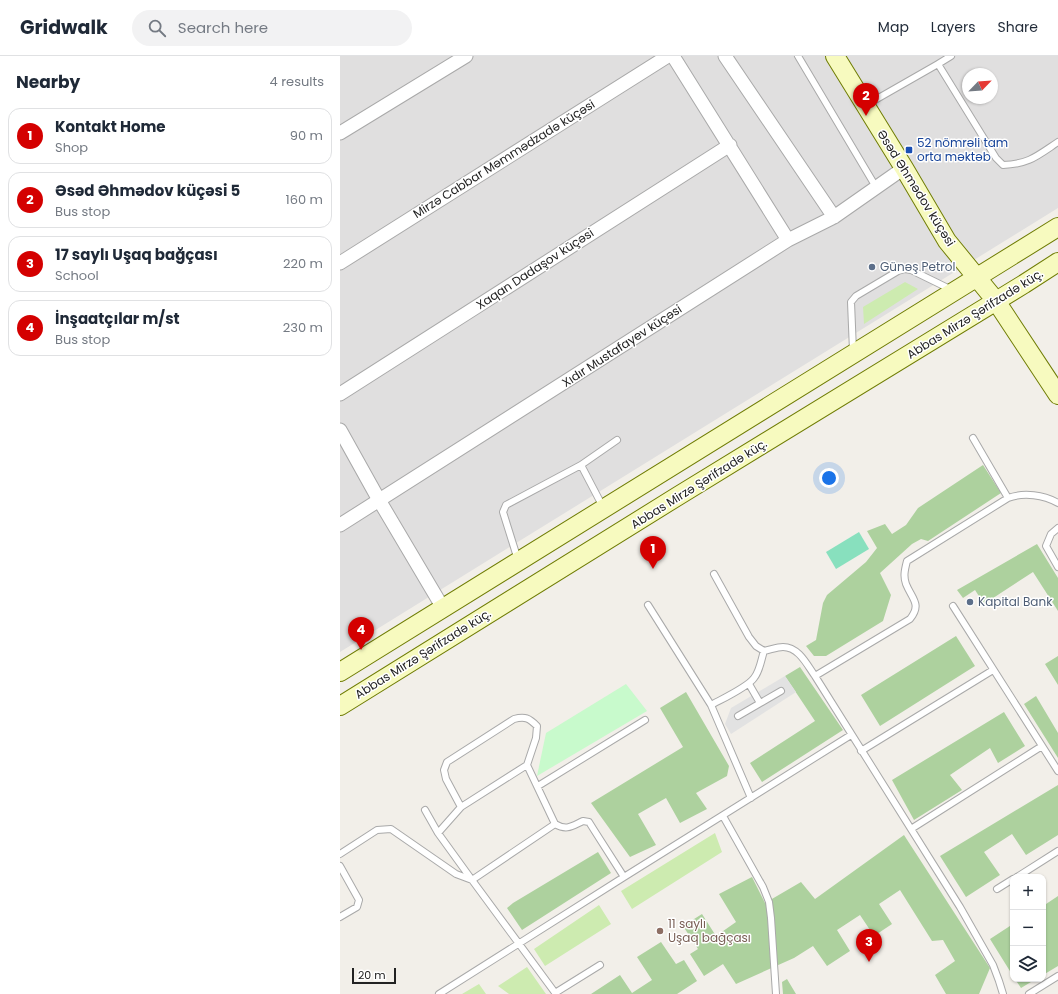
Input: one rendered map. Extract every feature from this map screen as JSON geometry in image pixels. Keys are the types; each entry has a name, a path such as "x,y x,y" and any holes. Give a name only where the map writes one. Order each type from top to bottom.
{"main road":[{"name":"Əsəd Əhmədov küçəsi","path":"835,56 947,241 996,301 1058,395"},
{"path":"345,665 518,562 1058,227"},
{"name":"Abbas Mirzə Şərifzadə küç.","path":"340,706 1058,262"},
{"path":"663,472 678,496"}],"street":[{"path":"340,133 466,56"},
{"name":"Mirzə Cabbar Məmmədzadə küçəsi","path":"340,263 668,56"},
{"path":"674,56 788,240"},
{"path":"725,56 834,217"},
{"name":"Xaqan Dadaşov küçəsi","path":"340,394 730,145"},
{"name":"Xıdır Mustafayev küçəsi","path":"340,525 788,240 834,217 904,168"},
{"path":"340,430 379,500 443,608"}],"lane":[{"path":"798,56 876,187"},
{"path":"866,106 951,56"},
{"path":"938,64 996,158 1003,166 1017,165 1028,161 1058,142"},
{"path":"854,354 851,302 856,296 898,271 905,269 912,270 954,291"},
{"path":"973,438 1008,498"},
{"path":"518,562 503,512 506,505 581,464 617,440"},
{"path":"581,464 604,509"},
{"path":"815,676 910,619 916,612 916,601 905,583 904,572 907,561 1015,495 1041,497 1058,503"},
{"path":"1058,528 1051,534 1046,546 1058,567"},
{"path":"714,574 749,637 756,646 764,651 783,647 799,653 815,676 960,907 993,965 1003,994"},
{"path":"648,605 711,705 751,798"},
{"path":"953,606 1058,772"},
{"path":"711,705 749,684 758,670 764,651"},
{"path":"862,751 993,670"},
{"path":"749,684 760,703"},
{"path":"738,716 780,691"},
{"path":"438,833 461,807 527,765 536,738 537,726 532,720 524,716 514,719 447,762 444,770 446,779 461,807"},
{"path":"538,786 645,720"},
{"path":"440,994 851,735"},
{"path":"910,829 1042,746"},
{"path":"527,765 555,824 562,828 568,828 583,821 588,822 624,877"},
{"path":"425,810 438,833 555,993 600,965"},
{"path":"723,816 764,888 769,902 776,994"},
{"path":"472,880 555,824"},
{"path":"340,854 377,830 391,829 456,874 472,880"},
{"path":"1022,874 1058,851"},
{"path":"340,866 359,900 357,907 340,917"},
{"path":"997,889 1010,881"},
{"path":"1029,994 1058,976"}],"shaded area":[{"path":"340,56 1058,56 1058,208 340,652"},
{"path":"785,676 796,692 731,734 725,724 731,708"}],"green space":[{"path":"905,282 918,289 864,324 863,307"},
{"path":"983,465 1001,493 928,541 921,539 912,544 880,573 891,595 883,621 826,656 814,656 806,646 816,640 823,603 827,595 866,562 877,548 867,531 885,524 892,534 906,525 918,508"},
{"path":"859,532 869,549 836,569 826,552"},
{"path":"1037,544 1058,578 1058,611 1033,572 984,604 975,590 963,598 957,590"},
{"path":"956,636 975,666 880,726 861,695"},
{"path":"1058,656 1058,685 1045,664"},
{"path":"800,667 843,730 762,782 750,763 815,721 785,676"},
{"path":"626,684 647,711 537,776 546,733"},
{"path":"686,692 729,766 727,776 696,793 707,809 680,823 666,798 638,814 656,845 630,857 591,803 683,747 660,708"},
{"path":"1036,696 1058,733 1058,758 1024,704"},
{"path":"1004,712 1025,746 998,763 990,748 950,775 962,790 914,820 892,780"},
{"path":"1058,785 1058,835 1026,855 1012,834 984,852 1000,875 966,897 940,856"},
{"path":"715,833 722,852 632,909 621,891"},
{"path":"904,835 990,968 979,994 946,994 935,975 955,961 943,940 932,941 900,890 879,904 892,924 874,936 860,915 837,930 850,951 827,966 813,946 794,958 736,984 723,964 704,976 690,954 698,949 683,926 702,914 716,936 736,922 719,894 752,877 765,903 801,882 815,899"},
{"path":"598,852 611,873 522,930 507,908"},
{"path":"1058,896 1058,966 1046,973 1046,910 1046,904"},
{"path":"599,905 611,924 545,966 534,949"},
{"path":"1010,926 1010,971 990,939"},
{"path":"661,942 676,964 684,960 697,981 677,994 591,994 620,975 632,993 652,980 637,957"},
{"path":"527,967 546,994 509,994 498,986"},
{"path":"787,979 796,994 783,994 782,982"},
{"path":"1017,982 1031,982 1021,988"},
{"path":"479,984 486,994 462,994"}],"place":[{"name":"Əsəd Əhmədov küçəsi 5","path":"866,116"},
{"name":"52 nömrəli tam orta məktəb","path":"909,150"},
{"name":"Günəş Petrol","path":"872,267"},
{"name":"Kontakt Home","path":"653,569"},
{"name":"Kapital Bank","path":"970,602"},
{"name":"İnşaatçılar m/st","path":"361,650"},
{"name":"11 saylı Uşaq bağçası","path":"660,931"},
{"name":"17 saylı Uşaq bağçası","path":"869,962"}]}
